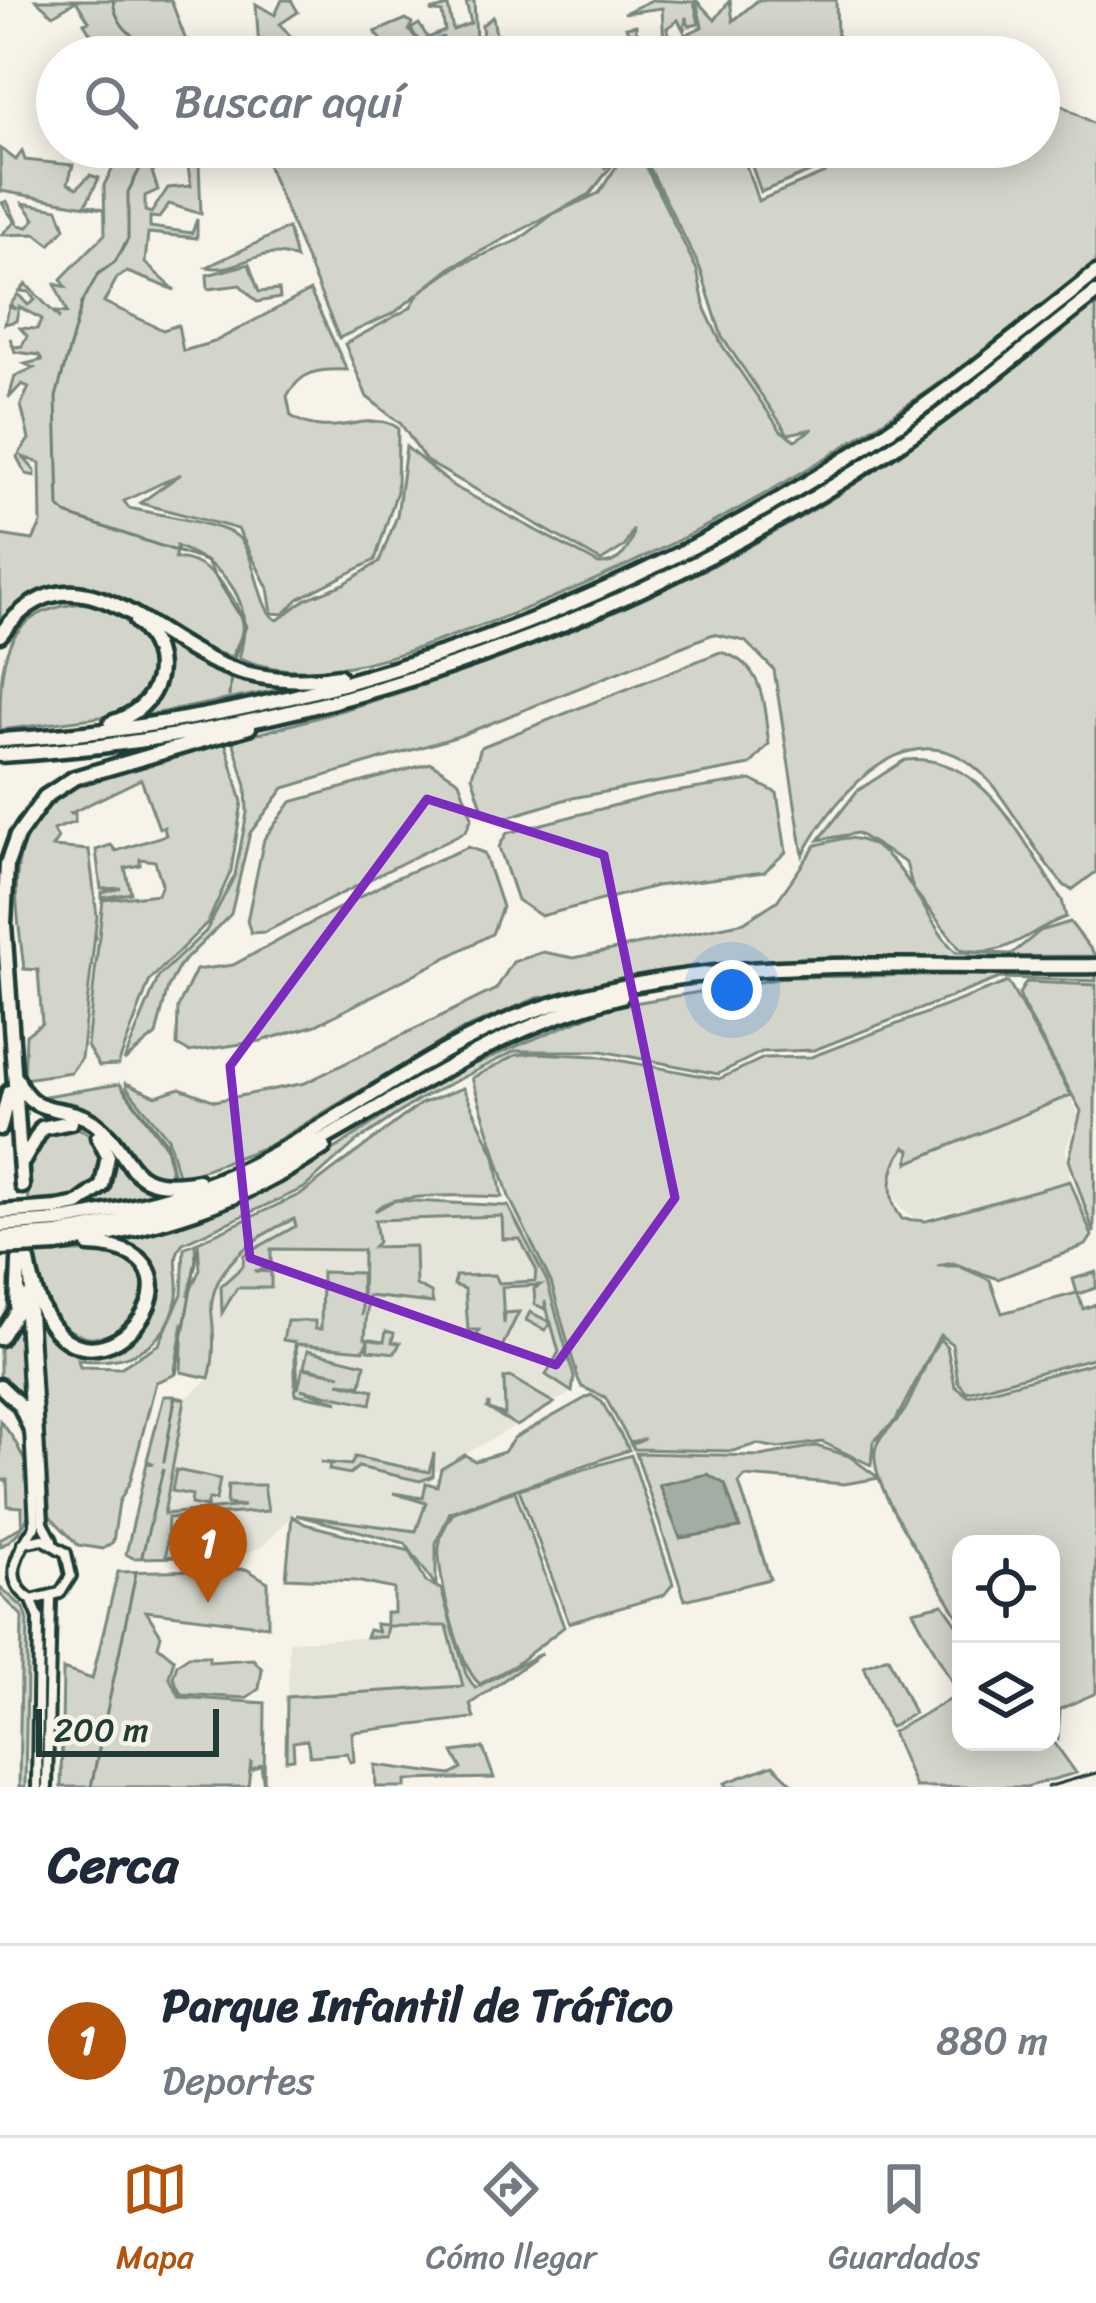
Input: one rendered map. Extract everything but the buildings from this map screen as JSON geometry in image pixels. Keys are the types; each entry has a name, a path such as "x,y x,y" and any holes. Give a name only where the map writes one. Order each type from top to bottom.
{"highway":[{"path":"5,743 214,713 393,668 577,602 766,508 945,391 1096,273"},
{"path":"5,743 239,722 421,675 642,588 786,514 916,432 1096,293"},
{"path":"0,638 38,602 80,592 111,598 196,653 249,674 313,680 393,668"},
{"path":"0,638 39,606 89,599 137,621 152,638 160,665 148,702 125,718 5,743"},
{"path":"4,924 12,849 34,809 57,787 92,770 325,709 411,683 421,675"},
{"path":"0,887 22,1186"},
{"path":"0,963 8,1092 25,1259 39,1312 60,1335 94,1346 134,1332 150,1307 152,1292 140,1262 117,1248 58,1227 0,1212"},
{"path":"0,1248 212,1183 450,1048 535,1010 602,992 834,968 1096,966"},
{"path":"0,1238 211,1196 315,1144 448,1064 549,1018 693,979"},
{"path":"13,1050 17,1081 28,1100 45,1111 92,1122 133,1171 153,1182 198,1181 319,1126"},
{"path":"0,1128 8,1092"},
{"path":"0,1225 58,1227 90,1198 108,1171 102,1141 89,1128 57,1121 42,1128 26,1150 22,1186"},
{"path":"0,1338 16,1310 25,1259"},
{"path":"0,1386 20,1405 32,1432"}],"main road":[{"path":"22,1186 35,1526 9,1571 16,1589 32,1600 39,1618 37,1787"},
{"path":"25,1259 43,1523 66,1553 71,1568 67,1586 51,1599 32,1600"},
{"path":"23,1543 53,1541"},
{"path":"47,1787 51,1599"}],"highlighted area":[{"path":"427,799 604,855 675,1198 556,1365 250,1258 230,1066"}],"shaded area":[{"path":"36,0 171,0 184,36 92,36 76,1 53,15"},
{"path":"282,0 291,0 298,12 280,24 290,36 258,36 256,4 275,15"},
{"path":"474,0 476,36 433,36 445,31 442,13 430,11 448,6 453,30 471,23 466,2"},
{"path":"652,0 694,2 699,24 689,26 686,17 684,31 678,20 667,28 669,36 664,36 662,8 624,13"},
{"path":"696,0 715,20 730,0 733,21 758,0 836,0 837,36 687,34 702,27"},
{"path":"493,17 496,35 500,36 483,36 482,25"},
{"path":"406,19 412,23 409,30 414,36 378,36 375,32"},
{"path":"419,24 427,36 416,36 411,29"},
{"path":"1060,104 1096,125 1096,263 952,374 725,516 562,594 390,657 298,670 239,658 244,620 233,589 210,564 176,546 175,559 210,572 237,605 242,630 232,657 89,586 61,585 31,595 0,622 0,535 33,540 41,524 40,463 23,457 35,471 35,476 26,474 17,457 29,439 21,405 29,387 22,384 9,398 15,376 34,368 25,364 42,360 39,355 15,352 10,338 14,347 22,346 27,336 20,328 37,329 42,319 19,307 16,321 5,324 9,307 16,309 10,305 18,294 28,305 35,300 29,292 20,291 26,284 60,319 56,312 67,313 55,284 66,287 61,279 105,234 104,185 113,168 157,168 152,172 158,190 145,196 145,211 151,213 168,188 191,186 188,168 199,168 201,214 169,204 159,218 150,217 150,227 192,233 197,219 197,238 148,233 145,263 175,290 127,272 117,278 104,302 163,330 178,325 183,351 214,342 310,291 347,370 305,376 287,396 291,416 320,426 375,421 398,428 397,491 375,560 298,599 284,614 272,613 268,588 238,529 140,503 181,474 124,501 129,508 205,524 239,538 266,608 278,620 306,599 344,584 379,562 397,516 406,447 453,486 599,564 619,558 628,548 633,529 625,546 601,561 426,461 401,424 367,397 345,344 410,308 420,292 459,265 519,240 553,214 599,193 615,168 646,168 697,270 705,309 722,345 781,431 795,440 813,429 788,434 722,337 700,268 650,168 747,168 758,201 825,173 822,168 1060,168"},
{"path":"0,148 16,160 22,151 25,160 36,161 36,168 72,168 68,183 77,188 90,175 99,178 86,204 103,209 1,191"},
{"path":"269,168 610,168 590,194 453,266 394,313 339,338"},
{"path":"752,168 820,168 761,192"},
{"path":"7,201 18,225 28,227 35,219 23,203 58,209 65,228 50,245 36,234 1,235 15,222 2,203"},
{"path":"288,228 296,259 272,254 207,267"},
{"path":"249,264 259,292 279,290 280,298 257,302 240,285 208,289 207,275"},
{"path":"1096,305 1096,872 1072,890 1065,886 989,781 962,758 935,749 908,752 882,763 858,782 836,805 803,855 774,670 745,641 713,634 459,736 284,788 250,833 231,914 180,965 168,987 156,1035 124,1061 159,976 206,931 235,875 247,813 246,786 233,740 462,672 611,614 683,580 754,544 894,458"},
{"path":"85,603 121,618 146,644 154,669 142,698 109,716 0,730 4,661 21,628 36,616"},
{"path":"156,634 222,671 298,686 143,716 164,678 165,657"},
{"path":"720,652 746,665 763,700 769,744 750,765 567,799 502,819 484,813 472,776 481,747"},
{"path":"225,741 242,802 231,871 208,922 150,980 118,1065 99,1066 87,1046 103,900 158,894 162,884 155,861 140,859 140,865 125,868 131,893 102,898 102,893 121,888 101,889 96,850 111,845 116,851 166,835 164,827 159,828 141,779 69,814 75,814 75,822 53,830 58,838 52,847 89,850 97,916 81,1058 71,1072 24,1079 26,1035 42,1023 38,970 24,969 17,910 16,885 25,840 38,819 84,780"},
{"path":"905,760 933,761 980,785 1016,828 1062,900 1066,917 1004,948 960,949 913,889 906,863 857,833 819,840 857,791"},
{"path":"431,763 459,781 472,817 466,831 265,932 251,933 247,921 264,839 291,802"},
{"path":"751,780 777,793 786,852 764,872 656,886 541,916 517,900 499,847 507,833 655,795"},
{"path":"845,838 882,851 896,865 956,952 1012,954 1040,931 1070,922 1096,956 775,959 537,998 461,1030 268,1146 179,1179 168,1138 127,1088 126,1083 156,1096 180,1088 215,1101 305,1083 496,989 513,962 543,952 574,958 744,922 777,901 816,845"},
{"path":"468,847 484,853 502,907 492,934 316,1025 261,1041 189,1052 177,1045 178,1007 196,970 233,965 393,879"},
{"path":"1096,973 1096,981 1000,978 814,1050 762,1052 718,1074 602,1051 515,1051 418,1100 356,1142 304,1188 183,1243 176,1259 174,1308 157,1338 130,1355 78,1360 80,1367 120,1368 159,1344 182,1294 184,1248 195,1243 188,1296 200,1269 198,1242 303,1193 420,1104 463,1088 495,1156 502,1197 397,1200 508,1206 547,1281 574,1377 572,1392 546,1375 559,1352 551,1323 545,1330 526,1320 530,1312 550,1322 545,1301 545,1309 535,1304 534,1289 540,1285 502,1287 504,1324 505,1313 519,1312 501,1349 477,1335 479,1330 468,1330 465,1289 454,1285 455,1276 495,1275 499,1283 535,1281 536,1269 520,1239 503,1239 502,1216 375,1220 378,1242 373,1247 415,1246 416,1285 431,1293 433,1303 368,1296 365,1338 384,1341 386,1331 394,1333 392,1342 400,1343 395,1353 368,1350 368,1340 364,1350 296,1344 298,1389 303,1368 341,1375 304,1367 308,1350 365,1364 361,1385 338,1383 374,1390 371,1404 301,1389 339,1402 295,1394 295,1342 283,1340 287,1321 315,1321 315,1329 321,1329 322,1272 361,1273 362,1316 363,1250 271,1249 271,1268 254,1271 271,1272 271,1288 237,1288 222,1313 221,1286 243,1266 244,1255 296,1226 294,1219 251,1244 226,1268 213,1298 209,1378 181,1372 183,1323 174,1375 156,1382 130,1482 119,1502 113,1542 103,1549 78,1545 50,1516 36,1314 58,1337 83,1348 107,1347 129,1339 146,1323 155,1303 154,1281 139,1254 119,1240 211,1212 290,1179 439,1079 610,1007 789,977"},
{"path":"1008,982 1071,1095 908,1163 910,1150 905,1147 893,1173 893,1201 902,1219 926,1221 1070,1181 1092,1236 1086,1245 998,1279 953,1263 937,1266 958,1266 990,1280 1002,1313 1077,1293 1073,1279 1096,1272 1096,1288 1078,1294 1083,1309 1096,1304 1096,1357 967,1392 958,1382 952,1344 940,1335 896,1420 873,1442 871,1465 822,1442 778,1448 757,1444 733,1451 634,1449 631,1445 645,1439 630,1443 605,1397 582,1387 578,1379 551,1282 509,1197 472,1078 516,1055 536,1053 596,1056 719,1079 764,1058 811,1057"},
{"path":"1026,982 1096,985 1094,1233 1069,1160 1081,1111 1024,1007 1019,994"},
{"path":"120,1084 166,1147 173,1181 141,1171 97,1117 39,1097"},
{"path":"1071,1095 1078,1116 1066,1148 1070,1181 917,1220 902,1209 872,1159 905,1146 910,1163"},
{"path":"73,1126 90,1136 99,1149 98,1184 76,1201 29,1206 27,1161 41,1134"},
{"path":"111,1149 133,1176 163,1191 64,1211 96,1198"},
{"path":"509,1209 532,1265 546,1282 539,1283 571,1393 434,1473 420,1538 295,1513 263,1546 246,1554 165,1558 168,1515 163,1514 185,1399 211,1377 215,1290 236,1256 280,1224 329,1212"},
{"path":"98,1251 131,1260 144,1286 141,1309 128,1327 107,1336 84,1336 61,1323 43,1297 34,1254"},
{"path":"18,1317 24,1399 0,1383 0,1342"},
{"path":"940,1339 947,1347 955,1386 968,1396 1096,1362 1096,1693 1060,1709 1060,1535 952,1535 952,1606 880,1481 875,1459 878,1442 904,1411"},
{"path":"504,1378 554,1403 517,1426 487,1408 489,1403 489,1409 505,1415"},
{"path":"591,1395 602,1402 629,1450 450,1512 436,1543 436,1586 405,1543 296,1515 416,1531 426,1503 393,1493 423,1498 426,1483 437,1486 441,1469 465,1455 475,1461 504,1452 514,1438"},
{"path":"164,1396 174,1396 174,1405 176,1397 185,1399 164,1514 244,1506 227,1504 228,1485 264,1485 268,1511 168,1518 166,1556 188,1557 133,1558 126,1554 147,1463 154,1464 147,1460"},
{"path":"0,1421 28,1470 31,1505 26,1521 16,1535 0,1547 0,1539 22,1526 22,1507 8,1506 7,1480 0,1480"},
{"path":"816,1446 849,1456 879,1478 844,1484 745,1476 739,1483 770,1579 685,1600 636,1453 760,1456"},
{"path":"434,1453 433,1476 420,1481 358,1467 350,1474 329,1470 330,1464 320,1462 351,1465 355,1457 429,1472"},
{"path":"631,1455 673,1584 664,1595 569,1623 519,1489"},
{"path":"176,1470 220,1479 216,1500 209,1499 207,1507 191,1504 192,1495 172,1491"},
{"path":"707,1474 725,1484 740,1528 680,1538 659,1485"},
{"path":"515,1491 564,1627 515,1665 480,1684 464,1660 451,1620 440,1542 454,1512"},
{"path":"292,1516 305,1524 410,1551 426,1582 441,1589 466,1674 475,1688 542,1653 470,1704 474,1718 352,1732 354,1761 350,1762 347,1753 310,1756 307,1740 293,1742 294,1759 286,1760 287,1697 463,1686 447,1626 387,1626 385,1637 366,1637 369,1630 378,1632 375,1624 386,1625 386,1613 394,1613 394,1589 356,1581 286,1578"},
{"path":"246,1569 268,1582 268,1626 146,1611 161,1635 158,1646 174,1659 169,1677 180,1697 265,1703 264,1787 261,1765 251,1770 251,1761 248,1787 61,1787 63,1669 92,1679 118,1572"},
{"path":"0,1587 24,1608 28,1620 25,1787 19,1787 22,1616 0,1594"},
{"path":"943,1604 952,1617 952,1683 913,1611"},
{"path":"386,1626 447,1626 464,1687 288,1697 289,1641 385,1637"},
{"path":"189,1656 209,1656 209,1662 253,1659 262,1669 259,1689 246,1698 181,1694 173,1677 177,1664"},
{"path":"888,1657 914,1713 890,1727 864,1666"},
{"path":"952,1698 952,1751 1060,1751 1076,1773 1026,1787 915,1787 892,1732"},
{"path":"483,1748 494,1778 406,1780 406,1787 376,1787 375,1765 451,1775 462,1769 453,1752"},
{"path":"773,1765 796,1787 727,1787 725,1783"}],"waterway":[{"path":"113,0 123,26 134,36"},
{"path":"140,168 128,192 128,239 115,262 98,274 82,303 56,397 59,507 68,515 206,561 246,626 234,659"},
{"path":"229,696 231,675"},
{"path":"124,1090 166,1142 173,1172"},
{"path":"176,1374 198,1248"},
{"path":"164,1462 175,1398"},
{"path":"142,1556 163,1470"},
{"path":"91,1787 136,1573"}],"tram line":[{"path":"1047,1787 1096,1773"}],"place":[{"name":"Parque Infantil de Tráfico","path":"208,1603"}]}
